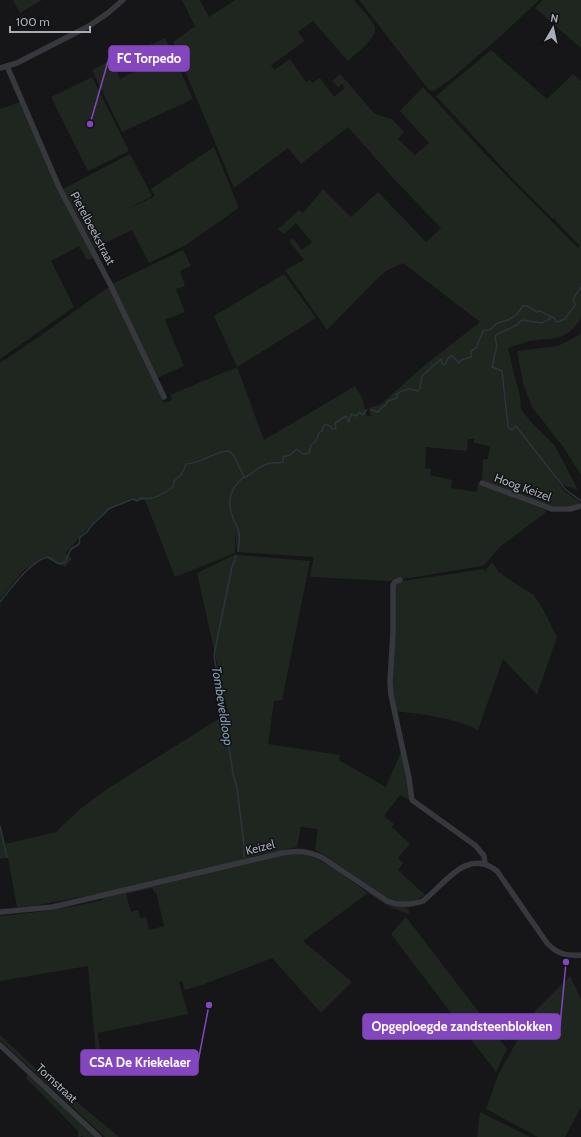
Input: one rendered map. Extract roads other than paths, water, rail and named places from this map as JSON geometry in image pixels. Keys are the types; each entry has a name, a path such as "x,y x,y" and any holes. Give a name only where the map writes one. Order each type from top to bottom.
{"street":[{"path":"0,68 17,63 89,26 124,0"},
{"name":"Pietelbeekstraat","path":"7,66 59,187 110,284 164,397"},
{"name":"Hoog Keizel","path":"482,483 552,509 570,509 581,506"},
{"path":"400,580 395,582 393,585 393,633 390,682 391,695 409,778 412,800 476,846 484,856 485,864 491,866 497,871 547,943 555,951 562,955 581,955"},
{"name":"Keizel","path":"0,912 52,907 282,853 300,851 313,853 323,858 387,901 394,904 406,904 416,903 423,900 462,867 472,863 485,864"},
{"name":"Tomstraat","path":"0,1045 99,1137"}],"waterway":[{"path":"371,410 378,412 388,401 397,398 397,394 402,391 410,389 418,391 422,376 441,359 442,364 445,365 448,358 452,356 459,363 461,360 471,357 471,351 476,348 483,331 491,329 497,323 508,320 516,315 523,306 527,306 537,312 540,311 554,318 557,322 565,319 575,305 573,299 581,287"},
{"path":"551,318 542,323 522,320 517,325 496,335 495,338 497,345 492,367 502,371 508,427 512,430 516,426 566,490 581,501"},
{"path":"0,602 22,575 35,563 48,557 59,564 65,562 71,549 79,544 80,537 86,533 108,509 133,499 137,501 142,498 146,499 155,497 163,494 173,487 174,481 182,474 186,464 198,462 218,453 228,451 233,454 244,477 246,477 264,465 283,462 283,457 290,455 297,449 303,454 309,453 311,445 316,441 324,425 328,425 335,429 335,423 346,416 349,422 351,414 357,416 359,412 363,415 367,410"},
{"name":"Tombeveldloop","path":"238,551 239,532 231,512 230,500 235,486 244,477"},
{"name":"Tombeveldloop","path":"236,556 232,567 214,655 223,694 223,707 233,774 237,788 244,845 244,857"},
{"path":"0,826 7,857"}],"place":[{"name":"FC Torpedo","path":"90,124"},
{"name":"Opgeploegde zandsteenblokken","path":"566,962"},
{"name":"CSA De Kriekelaer","path":"209,1005"}]}
